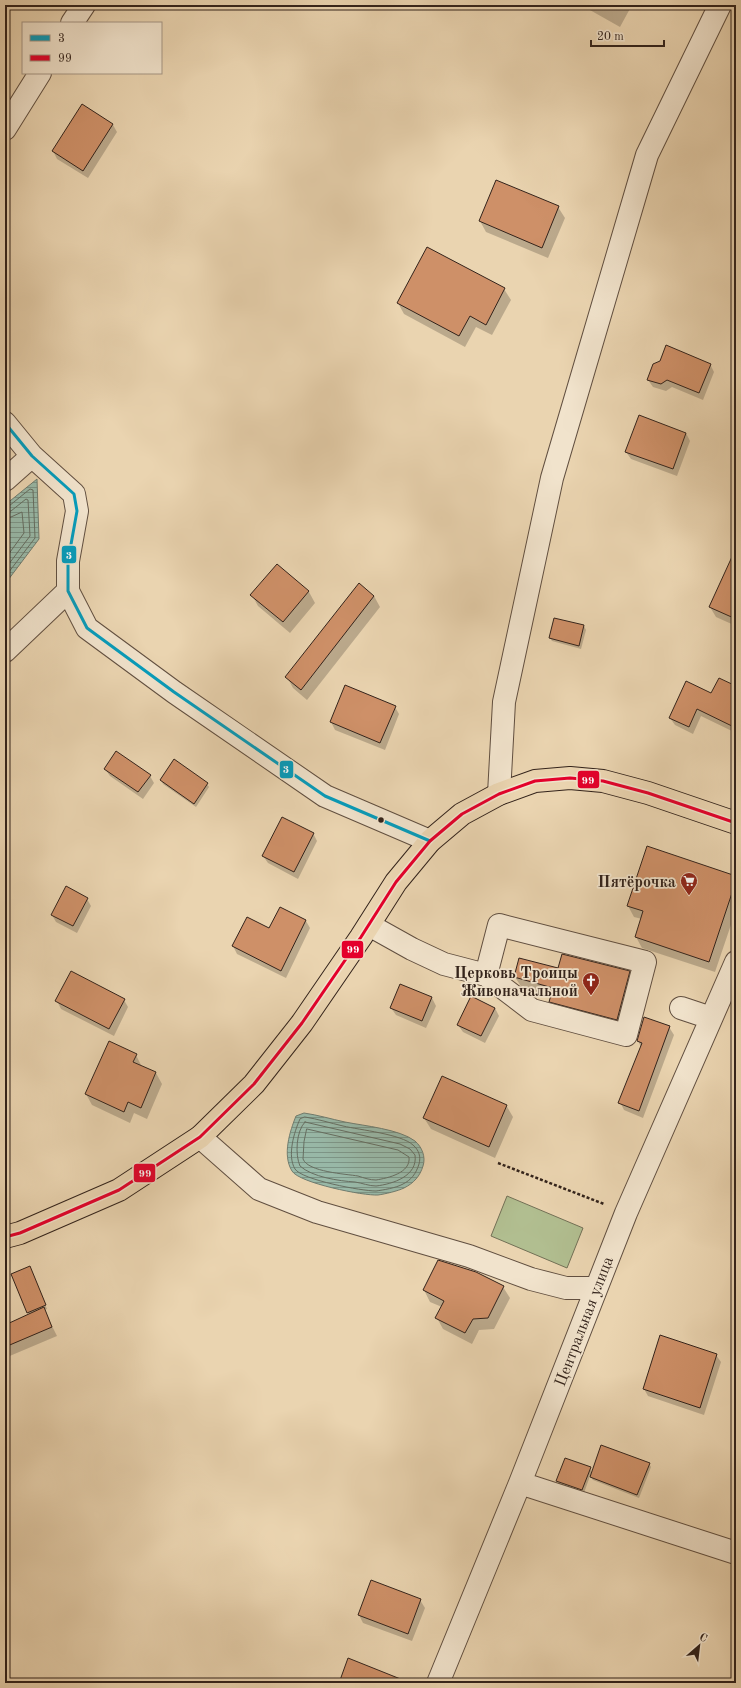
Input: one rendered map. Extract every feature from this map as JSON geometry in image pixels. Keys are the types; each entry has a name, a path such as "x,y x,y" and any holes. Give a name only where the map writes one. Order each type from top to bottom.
{"main road":[{"path":"5,1238 20,1233 119,1190 200,1137 254,1084 302,1024 369,925 396,882 430,841 462,814 499,794 535,781 570,778 603,781 648,793 736,823"}],"street":[{"path":"73,22 84,5"},
{"path":"499,794 504,702 552,478 647,155 720,5"},
{"path":"5,129 39,74"},
{"path":"5,423 32,456 74,494 77,511 68,562 68,591 87,628 325,796 430,841"},
{"path":"5,480 32,456"},
{"path":"5,651 68,591"},
{"path":"369,925 412,949 444,964 486,974 532,1010 626,1035 645,962 499,925 486,974"},
{"name":"Центральная улица","path":"438,1683 520,1483 595,1288 626,1213 736,962"},
{"path":"681,1008 711,1018"},
{"path":"200,1137 259,1189 317,1212 469,1256 531,1279 566,1288 595,1288"},
{"path":"520,1483 736,1553"}],"path":[{"path":"498,1164 626,1213"}],"shaded area":[{"path":"507,1196 583,1228 567,1268 491,1236"}],"water":[{"path":"37,479 39,539 5,584 5,505"},
{"path":"304,1113 382,1128 408,1137 417,1143 423,1152 424,1163 420,1173 411,1184 404,1188 378,1195 332,1188 297,1176 289,1165 287,1151 291,1129 296,1116"}],"building":[{"path":"82,104 113,124 83,171 52,151"},
{"path":"496,180 559,206 542,248 479,221"},
{"path":"427,247 505,288 486,325 470,316 459,336 397,303"},
{"path":"666,345 711,364 699,393 667,380 661,384 647,380 653,364 660,361"},
{"path":"639,415 686,433 673,469 625,452"},
{"path":"736,548 736,619 709,607"},
{"path":"277,564 309,591 283,622 250,595"},
{"path":"359,583 374,596 301,690 285,677"},
{"path":"554,618 584,625 579,646 549,638"},
{"path":"719,678 736,686 736,728 697,709 689,727 669,718 686,681 711,693"},
{"path":"345,685 396,706 380,743 330,722"},
{"path":"116,751 151,775 138,792 104,769"},
{"path":"174,759 208,783 194,804 160,780"},
{"path":"282,817 314,833 294,872 262,856"},
{"name":"Пятёрочка","path":"647,846 736,876 736,881 709,962 635,937 643,911 627,906"},
{"path":"66,886 88,898 73,926 51,915"},
{"path":"280,907 306,920 281,971 232,946 247,917 269,928"},
{"name":"Церковь Троицы Живоначальной","path":"562,954 630,971 617,1020 549,1002 553,988 514,977 519,958 558,968"},
{"path":"71,971 125,999 109,1029 55,1001"},
{"path":"400,984 432,997 422,1021 390,1008"},
{"path":"471,996 495,1008 481,1036 457,1025"},
{"path":"644,1017 670,1026 639,1111 618,1103 642,1043 637,1041"},
{"path":"109,1041 137,1054 133,1062 156,1072 141,1108 128,1102 124,1112 85,1094"},
{"path":"442,1076 507,1105 489,1147 423,1118"},
{"path":"438,1260 476,1272 504,1286 488,1318 473,1319 465,1333 435,1318 444,1301 423,1290"},
{"path":"30,1266 46,1305 27,1313 11,1274"},
{"path":"44,1307 52,1327 5,1347 5,1325"},
{"path":"660,1335 717,1354 700,1408 643,1389"},
{"path":"601,1445 650,1463 637,1495 590,1477"},
{"path":"565,1458 591,1467 582,1490 556,1481"},
{"path":"371,1580 421,1599 408,1634 358,1615"},
{"path":"348,1658 408,1682 408,1683 339,1683"}],"transit line":[{"name":"3","path":"5,423 32,456 74,494 77,511 68,561 68,591 87,628 174,692 325,796 430,841"},
{"name":"99","path":"5,1237 20,1233 119,1190 200,1137 254,1084 302,1023 361,937 396,882 430,841 462,814 499,794 535,781 570,778 603,781 648,793 736,823"}],"place":[{"name":"Пятёрочка","path":"689,896"},
{"name":"Церковь Троицы Живоначальной","path":"591,996"}]}
